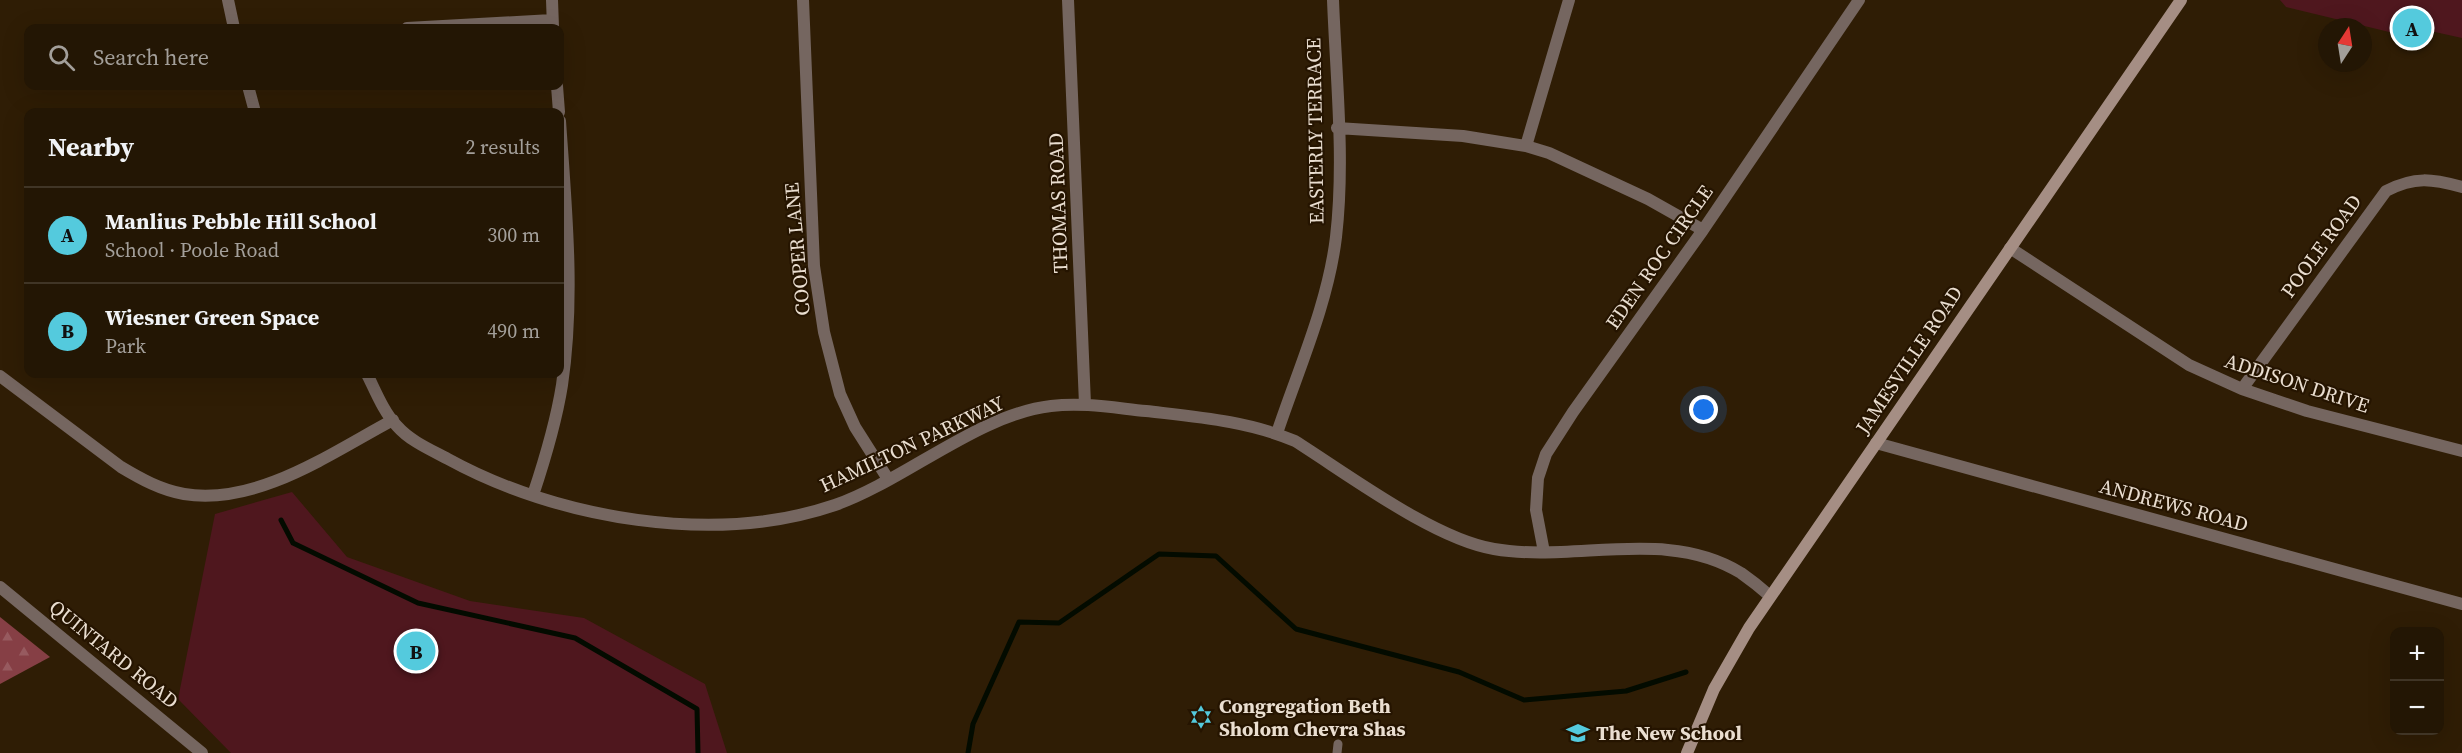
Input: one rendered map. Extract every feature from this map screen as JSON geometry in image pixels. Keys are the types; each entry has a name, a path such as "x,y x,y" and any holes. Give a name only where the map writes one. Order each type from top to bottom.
{"street":[{"path":"228,0 233,24"},
{"path":"552,0 552,24"},
{"name":"COOPER LANE","path":"803,0 814,266 824,332 840,394 855,427 888,479"},
{"name":"THOMAS ROAD","path":"1068,0 1085,404"},
{"name":"EASTERLY TERRACE","path":"1277,433 1326,284 1336,237 1337,128 1333,0"},
{"path":"1526,146 1569,0"},
{"name":"EDEN ROC CIRCLE","path":"1544,552 1536,510 1538,478 1546,454 1573,412 1703,230 1859,0"},
{"name":"JAMESVILLE ROAD","path":"1687,753 1714,689 1770,596 2181,0"},
{"path":"249,90 254,108"},
{"path":"557,90 559,108"},
{"path":"1337,128 1463,136 1526,146 1549,153 1648,199 1703,230"},
{"path":"564,178 568,315 564,361"},
{"name":"POOLE ROAD","path":"2242,389 2386,190 2404,181 2434,180 2462,187"},
{"name":"ADDISON DRIVE","path":"2010,248 2188,365 2242,389 2307,411 2462,451"},
{"path":"0,376 121,467 142,480 186,494 230,493 256,486 292,473 393,420"},
{"name":"HAMILTON PARKWAY","path":"369,378 393,420 417,442 468,470 533,495 641,520 688,525 748,524 810,513 839,504 996,422 1048,406 1085,404 1230,421 1277,433 1295,441 1432,526 1495,550 1544,552 1641,549 1701,556 1740,573 1770,596"},
{"path":"533,495 554,428 563,378"},
{"name":"ANDREWS ROAD","path":"1876,443 2462,603"},
{"name":"QUINTARD ROAD","path":"0,587 202,753"}],"green space":[{"path":"0,617 50,657 0,684"}],"shaded area":[{"path":"2280,0 2462,0 2462,38 2417,28 2414,38 2372,28 2372,18 2331,18 2286,7"},
{"path":"292,492 347,557 470,601 584,618 705,684 727,753 231,753 178,699 215,514"}],"waterway":[{"path":"281,520 293,543 418,603 575,638 697,709 698,753"},
{"path":"968,753 973,724 1019,622 1059,623 1159,554 1216,556 1296,629 1459,672 1524,700 1626,691 1686,672"}],"place":[{"name":"Manlius Pebble Hill School","path":"2412,28"},
{"name":"Wiesner Green Space","path":"416,651"},
{"name":"Congregation Beth Sholom Chevra Shas","path":"1201,717"},
{"name":"The New School","path":"1578,733"}]}
